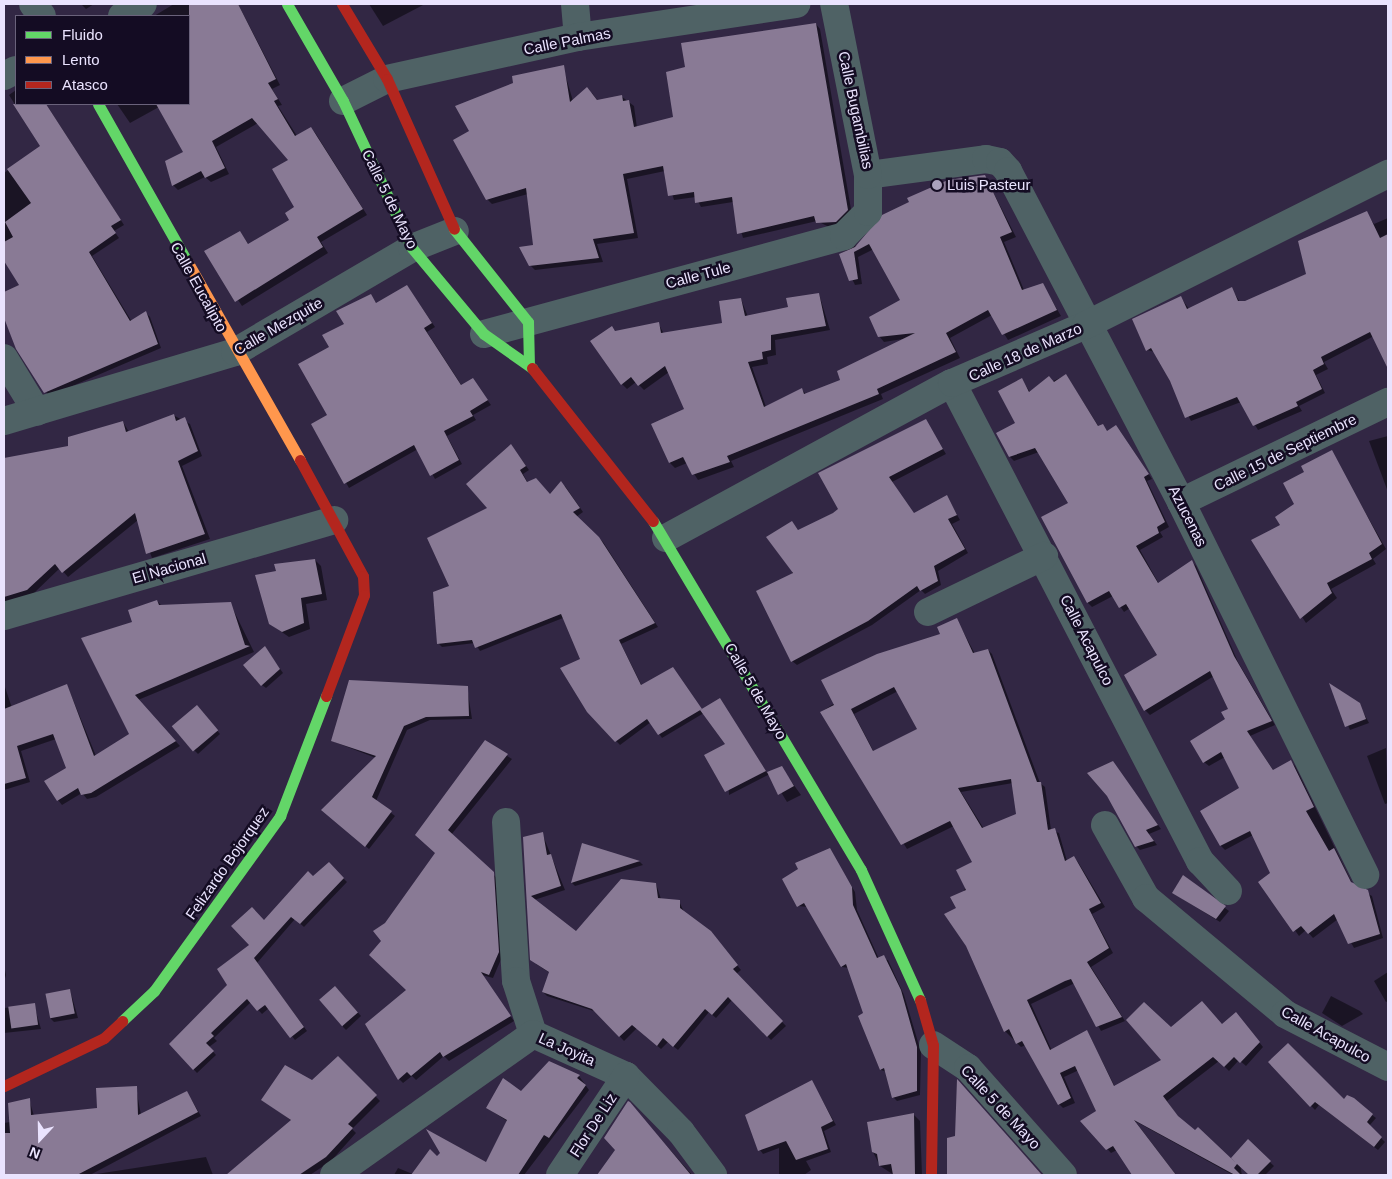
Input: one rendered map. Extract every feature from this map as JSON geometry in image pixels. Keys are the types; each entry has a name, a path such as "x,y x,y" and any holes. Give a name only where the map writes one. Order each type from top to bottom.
{"street":[{"path":"33,4 41,15"},
{"path":"124,15 143,4"},
{"name":"Calle 5 de Mayo","path":"287,4 343,101 412,248 484,334 529,365 666,538 861,870 914,980 933,1045 931,1175"},
{"path":"342,4 387,79 455,231 528,322 529,365"},
{"path":"575,4 578,37"},
{"name":"Calle Palmas","path":"343,101 387,79 578,37 797,4"},
{"name":"Calle Bugambilias","path":"834,4 868,175 986,158 1000,162"},
{"name":"Calle Eucalipto","path":"99,105 235,352 334,520"},
{"name":"Azucenas","path":"1000,162 1181,502 1365,875"},
{"name":"Calle 18 de Marzo","path":"666,538 952,384 1086,325 1388,174"},
{"name":"Calle Tule","path":"484,334 844,236 868,212 868,175"},
{"name":"Calle Mezquite","path":"4,420 235,352 412,248 455,231"},
{"path":"4,358 36,412"},
{"name":"Calle Acapulco","path":"952,384 1044,556 1200,861 1228,891"},
{"name":"Calle 15 de Septiembre","path":"1181,502 1388,402"},
{"name":"El Nacional","path":"4,616 334,520"},
{"name":"Felizardo Bojorquez","path":"4,1086 104,1038 154,991 280,816 364,595 363,576 334,520"},
{"path":"928,612 1044,556"},
{"path":"506,822 516,982 533,1034"},
{"name":"Calle Acapulco","path":"1105,825 1146,898 1285,1014 1388,1067"},
{"name":"La Joyita","path":"344,1169 533,1034 626,1076 680,1132 713,1175"},
{"name":"Calle 5 de Mayo","path":"933,1045 968,1068 1063,1175"},
{"name":"Flor De Liz","path":"560,1175 626,1076"}],"building":[{"path":"189,4 238,4 276,79 268,83 278,99 274,101 295,136 311,127 363,209 317,237 323,247 235,302 204,251 240,231 248,244 289,220 285,213 294,207 272,169 288,160 252,118 212,141 225,168 205,178 201,171 172,186 165,161 183,152 157,105 190,105"},
{"path":"816,23 848,210 836,222 816,223 814,216 737,234 732,197 695,203 694,192 668,196 663,166 623,174 634,233 593,239 599,258 529,266 519,247 533,245 526,188 486,200 453,140 469,131 455,106 513,83 512,76 564,65 570,102 587,87 597,100 622,95 623,101 629,100 634,127 673,117 666,72 685,67 681,43"},
{"path":"13,104 47,105 121,220 111,226 116,233 89,252 130,321 146,311 158,344 44,393 16,349 4,318 4,292 19,285 4,261 4,242 13,237 5,222 31,203 7,169 40,146"},
{"path":"985,175 1012,232 1000,237 1022,290 1043,283 1057,310 1002,335 988,310 946,333 956,352 877,389 879,394 727,456 730,462 692,475 683,457 669,463 651,424 684,409 665,366 638,386 631,377 621,385 590,341 612,326 615,331 659,322 661,333 722,323 719,301 741,298 745,316 788,307 786,298 819,293 826,326 771,335 771,350 762,352 763,359 748,362 764,407 802,388 804,394 840,380 837,371 915,333 878,337 869,317 900,300 869,244 854,252 858,279 849,281 839,254 855,247 882,215 909,202 907,198 948,180"},
{"path":"1367,211 1380,238 1388,234 1388,369 1370,332 1321,357 1324,364 1313,370 1322,389 1296,402 1298,406 1253,426 1237,397 1185,418 1170,381 1151,348 1146,351 1132,319 1181,296 1187,309 1232,287 1238,301 1245,301 1306,274 1298,241"},
{"path":"407,285 432,323 424,328 461,385 473,378 488,400 470,411 473,416 444,431 459,460 430,476 414,445 344,484 311,424 327,415 298,364 329,347 322,335 344,324 336,311 371,294 376,303"},
{"path":"1066,374 1098,426 1103,424 1107,431 1116,425 1149,474 1144,477 1165,522 1157,527 1159,533 1136,546 1158,583 1192,560 1234,656 1272,721 1247,731 1273,770 1291,760 1314,807 1306,811 1329,851 1334,848 1351,882 1368,890 1380,934 1348,944 1334,914 1308,934 1301,926 1293,932 1258,882 1270,873 1250,831 1220,846 1200,811 1239,788 1221,752 1203,763 1190,741 1225,719 1221,712 1228,709 1210,671 1144,711 1124,675 1157,655 1126,604 1119,608 1109,591 1087,603 1041,517 1068,503 1035,448 1009,457 996,433 1015,423 998,391 1022,378 1029,392 1049,376 1054,382"},
{"path":"174,414 176,421 185,417 198,451 178,461 205,534 146,554 135,513 62,573 55,564 27,590 4,597 4,458 68,446 68,437 123,421 126,432"},
{"path":"926,419 943,449 889,477 914,513 947,495 957,515 948,519 965,549 934,566 938,581 920,591 917,586 868,621 791,662 756,591 793,573 766,537 792,521 798,530 838,509 818,473"},
{"path":"511,444 526,466 520,470 527,482 536,478 550,494 561,481 580,508 573,512 599,537 655,623 619,640 641,685 673,667 702,709 658,735 647,719 615,742 587,712 560,668 580,659 561,614 475,648 472,640 437,644 433,592 449,586 427,538 487,508 466,484"},
{"path":"1332,450 1382,544 1369,553 1372,559 1327,583 1332,593 1300,619 1251,540 1280,525 1275,517 1294,504 1283,483 1304,472 1301,466"},
{"path":"315,559 322,594 301,598 304,623 282,632 269,624 255,575 276,571 274,564"},
{"path":"157,600 159,605 231,602 245,645 250,646 135,695 176,741 91,793 81,795 78,788 57,801 44,781 66,768 53,734 17,746 26,778 4,784 4,709 67,684 94,756 129,734 81,638 132,622 128,610"},
{"path":"957,618 973,653 988,649 1037,782 1041,782 1048,830 1055,828 1065,861 1074,856 1101,903 1089,909 1109,948 1087,962 1122,1017 1096,1027 1071,979 1065,981 1027,1000 1050,1050 1087,1030 1114,1086 1161,1060 1126,1020 1144,1002 1171,1027 1202,1001 1222,1024 1236,1012 1260,1042 1240,1063 1234,1057 1224,1067 1213,1057 1163,1096 1178,1116 1195,1130 1198,1127 1235,1162 1231,1158 1248,1139 1271,1161 1257,1175 1249,1175 1237,1164 1234,1168 1241,1175 1235,1175 1134,1120 1176,1175 1132,1175 1113,1146 1106,1150 1080,1121 1096,1111 1075,1066 1060,1073 1071,1098 1058,1105 1022,1041 1016,1044 1009,1029 1004,1032 966,946 944,914 956,908 950,897 966,890 956,870 972,862 950,821 901,845 820,712 834,705 821,680 877,654 940,634 937,627","holes":["894,687 917,729 873,751 851,709","1011,779 1016,814 982,828 958,788"]},
{"path":"265,646 280,669 261,686 243,665"},
{"path":"349,680 468,686 469,716 426,717 404,726 372,797 392,811 365,847 321,810 376,756 331,741"},
{"path":"1329,683 1360,703 1366,719 1345,727"},
{"path":"720,698 766,771 725,792 704,755 725,744 700,710"},
{"path":"197,705 218,730 193,751 172,726"},
{"path":"485,740 508,754 448,830 494,872 499,952 489,975 481,972 511,1016 443,1057 440,1052 411,1076 407,1072 398,1080 365,1024 406,990 369,955 381,941 373,931 385,923 435,853 415,835"},
{"path":"1113,761 1158,825 1146,830 1154,841 1135,847 1107,796 1087,773"},
{"path":"782,766 794,786 778,795 767,772"},
{"path":"543,832 547,855 551,854 561,886 531,896 576,931 621,879 656,883 658,898 680,900 680,908 711,931 738,965 733,969 783,1021 767,1037 728,997 712,1015 705,1009 673,1047 663,1038 657,1046 632,1025 619,1037 592,1009 542,992 549,972 530,960 523,837"},
{"path":"582,843 640,861 571,883"},
{"path":"830,848 852,887 853,905 877,958 884,955 901,990 917,1047 917,1091 892,1098 884,1068 880,1070 858,1016 863,1013 846,964 841,967 804,903 797,907 782,879 798,869 795,863"},
{"path":"329,862 344,878 300,924 291,917 254,958 304,1027 290,1038 265,1005 257,1011 247,999 211,1033 214,1036 206,1043 214,1051 193,1070 169,1044 227,985 217,969 249,945 231,926 252,907 264,920 308,871 313,876"},
{"path":"1183,875 1226,906 1216,919 1172,893"},
{"path":"335,986 358,1012 342,1026 319,1000"},
{"path":"70,989 75,1014 50,1018 45,994"},
{"path":"35,1003 38,1025 11,1029 8,1007"},
{"path":"1288,1043 1344,1099 1347,1095 1354,1098 1373,1114 1367,1122 1382,1137 1374,1147 1315,1102 1310,1107 1268,1062"},
{"path":"338,1056 377,1095 348,1124 353,1128 326,1157 299,1175 226,1175 291,1120 261,1100 285,1065 312,1080"},
{"path":"549,1061 580,1075 577,1078 586,1085 549,1138 544,1135 518,1175 411,1175 430,1149 437,1156 440,1153 426,1129 486,1162 507,1120 486,1108 503,1078 521,1091"},
{"path":"957,1079 1042,1175 947,1175 947,1138 955,1136"},
{"path":"812,1080 833,1121 821,1127 828,1149 796,1160 786,1141 758,1151 745,1115"},
{"path":"137,1086 138,1115 187,1091 198,1112 77,1175 4,1175 4,1133 10,1133 8,1103 30,1098 31,1115 97,1108 96,1088"},
{"path":"628,1101 691,1175 597,1175 615,1150 604,1138"},
{"path":"914,1113 915,1175 893,1175 891,1164 879,1166 877,1154 872,1152 867,1122"}],"traffic: fast":[{"path":"287,4 343,101 412,248 484,334 532,368"},
{"path":"99,105 187,261"},
{"path":"454,229 528,322 529,365"},
{"path":"653,521 861,870 920,1000"},
{"path":"122,1021 154,991 280,816 326,696"}],"traffic: slow":[{"path":"187,261 300,460"}],"traffic: jam":[{"path":"342,4 387,79 454,229"},
{"path":"532,368 653,521"},
{"path":"300,460 363,576 364,595 326,696"},
{"path":"920,1000 933,1045 931,1175"},
{"path":"4,1086 104,1038 122,1021"}],"place":[{"name":"Luis Pasteur","path":"937,185"}]}
